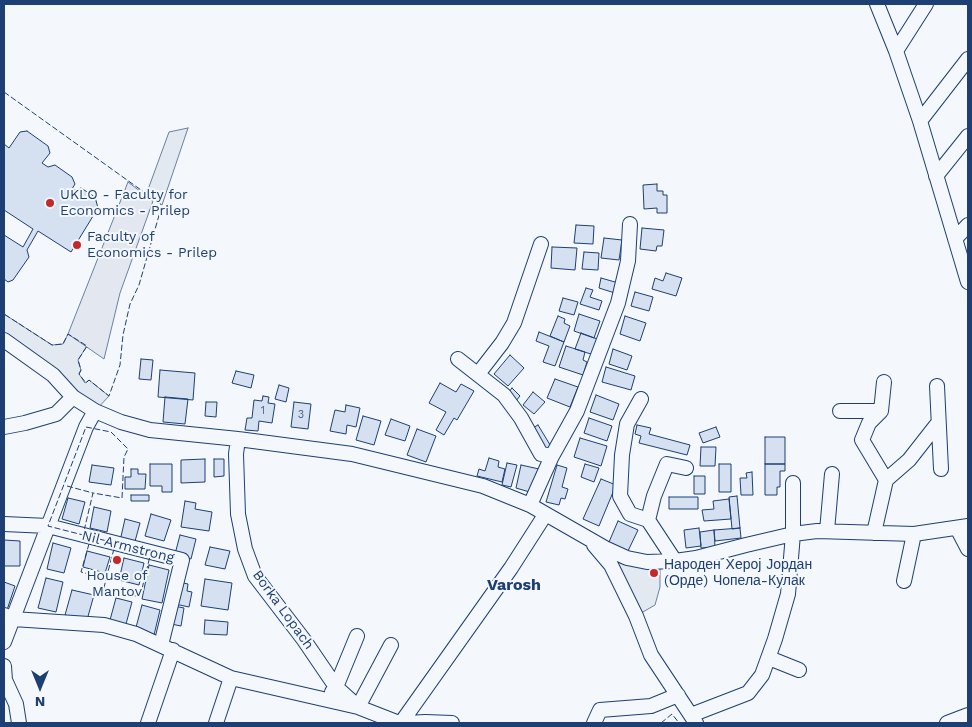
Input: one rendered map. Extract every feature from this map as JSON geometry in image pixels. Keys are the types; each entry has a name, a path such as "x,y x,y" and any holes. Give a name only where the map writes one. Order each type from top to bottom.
{"street":[{"path":"896,51 926,4"},
{"path":"879,5 920,121 968,282"},
{"path":"920,121 968,59"},
{"path":"936,176 968,136"},
{"path":"530,505 552,456 577,411 618,303 628,261 630,224"},
{"path":"955,239 968,225"},
{"path":"478,374 502,344 514,323 542,244"},
{"path":"4,340 53,375 73,397 95,411 121,422 150,430 352,454 483,486 530,505 587,538 627,558 647,562 696,558 794,534 828,531 914,534 963,527 968,549"},
{"path":"458,359 504,395 521,418 542,454 552,456"},
{"path":"884,382 881,411 869,423 862,440 886,480"},
{"path":"937,386 941,469"},
{"path":"4,427 56,414 73,397"},
{"path":"641,399 627,424 622,455 620,496 630,514 648,520 675,561"},
{"path":"4,642 8,617 48,526 86,427 95,411"},
{"path":"840,411 881,411"},
{"path":"874,533 886,480 909,460 938,423"},
{"name":"Borka Lopach","path":"238,439 236,454 238,514 245,549 255,576 304,640 336,687 358,707"},
{"path":"648,520 654,496 667,464 686,468"},
{"path":"828,531 832,474"},
{"path":"587,538 611,565 636,616 650,655 694,719 748,692 762,676 788,594 794,534 793,482"},
{"name":"Borka Lopach","path":"8,617 104,625 136,634 231,678 358,707 400,723 511,568 545,515"},
{"name":"Nil Armstrong","path":"4,524 48,526 182,560 167,648"},
{"path":"904,581 914,534"},
{"path":"324,700 336,687 357,636"},
{"path":"358,707 391,645"},
{"path":"148,723 167,648"},
{"path":"769,658 799,670"},
{"path":"4,666 5,680 16,704 19,723"},
{"path":"216,723 231,678"},
{"path":"594,723 600,710 651,706 678,695"},
{"path":"947,723 968,715"},
{"path":"407,723 452,723"}],"shaded area":[{"path":"188,128 162,205 146,195 169,132"},
{"path":"128,182 153,201 120,293 104,359 68,334"},
{"path":"4,314 52,345 63,344 68,334 87,346 78,360 81,370 79,374 85,383 89,380 109,396 95,411 4,340"},
{"path":"605,548 660,561 660,587 655,605 636,616"}],"building":[{"name":"UKLO - Faculty for Economics - Prilep","path":"27,131 48,146 50,153 42,163 48,167 55,165 72,177 75,184 72,189 81,188 95,197 98,208 71,252 38,231 27,250 29,257 13,280 8,282 4,279 4,235 23,247 33,229 4,210 4,144 9,148 20,132"},
{"path":"657,184 657,191 663,191 663,195 667,195 667,213 657,213 657,208 644,209 643,185"},
{"path":"576,225 594,226 593,244 574,243"},
{"path":"642,228 664,230 662,246 657,246 656,251 640,249"},
{"path":"604,238 622,240 619,260 601,258"},
{"path":"552,247 577,248 575,270 551,268"},
{"path":"584,252 599,253 598,270 582,269"},
{"path":"666,273 682,278 676,296 652,289 655,278 663,281"},
{"path":"601,278 622,284 618,294 599,288"},
{"path":"586,288 593,290 590,297 602,301 599,310 580,304"},
{"path":"635,292 653,297 649,311 631,306"},
{"path":"563,298 578,302 574,315 559,311"},
{"path":"579,314 600,321 594,338 574,331"},
{"path":"558,316 565,319 564,323 570,326 564,342 550,336"},
{"path":"625,316 646,323 640,341 620,334"},
{"path":"539,332 564,342 555,366 543,362 549,346 536,341"},
{"path":"581,333 600,340 594,355 575,349"},
{"path":"566,346 585,352 583,360 587,362 583,375 559,367"},
{"path":"613,349 632,356 627,370 609,364"},
{"path":"510,355 524,368 508,386 494,374"},
{"path":"141,359 153,360 151,380 139,379"},
{"path":"606,367 635,376 631,390 602,382"},
{"path":"160,370 195,373 193,400 158,397"},
{"path":"236,371 254,375 251,388 232,383"},
{"path":"555,379 578,387 570,407 547,398"},
{"path":"440,383 456,392 461,384 474,391 457,420 454,418 444,435 436,430 446,412 429,403"},
{"path":"279,385 289,388 286,402 275,399"},
{"path":"512,388 520,396 515,402 507,394"},
{"path":"533,392 545,402 534,414 523,405"},
{"path":"596,395 619,404 613,420 590,412"},
{"path":"263,396 269,397 268,403 275,404 272,423 259,421 258,431 245,430 247,418 252,418 254,400 262,401"},
{"path":"165,397 188,399 185,424 163,422"},
{"path":"206,402 217,402 216,417 205,416"},
{"path":"294,402 311,404 308,429 291,427"},
{"path":"346,405 360,408 356,427 347,425 346,434 330,431 335,410 345,412"},
{"path":"363,416 381,421 374,445 356,440"},
{"path":"589,418 612,426 607,441 584,433"},
{"path":"391,419 410,426 405,441 385,435"},
{"path":"538,425 552,448 545,453 531,429"},
{"path":"637,425 651,428 649,434 690,445 687,455 639,443 641,436 635,434"},
{"path":"716,427 720,437 703,443 699,433"},
{"path":"417,429 436,436 426,462 407,455"},
{"path":"765,437 785,437 785,464 765,464"},
{"path":"580,438 607,446 601,466 574,457"},
{"path":"701,447 716,447 715,466 700,466"},
{"path":"489,458 499,461 498,467 505,469 502,482 477,476 479,469 485,471"},
{"path":"205,459 205,482 181,483 181,460"},
{"path":"214,459 224,459 224,476 214,477"},
{"path":"507,463 517,465 511,487 502,485"},
{"path":"150,464 172,464 172,492 162,492 162,486 150,486"},
{"path":"585,464 599,468 594,482 581,477"},
{"path":"719,464 731,464 731,492 719,492"},
{"path":"765,464 785,464 785,471 780,471 780,487 777,487 777,495 765,495"},
{"path":"92,465 114,468 111,485 89,482"},
{"path":"521,465 539,469 533,493 516,488"},
{"path":"557,465 567,468 562,487 568,489 565,499 561,498 559,505 546,502"},
{"path":"131,469 138,469 138,474 146,474 145,489 125,489 125,477 131,477"},
{"path":"752,472 753,495 741,495 740,478 747,478 746,473"},
{"path":"694,476 705,476 705,494 694,494"},
{"path":"601,479 616,485 599,526 583,519"},
{"path":"131,495 149,495 149,501 131,501"},
{"path":"737,496 740,528 732,529 729,497"},
{"path":"669,497 698,497 698,509 669,509"},
{"path":"68,498 85,502 79,524 62,519"},
{"path":"729,499 731,519 704,521 702,510 714,509 713,501"},
{"path":"185,501 196,503 195,509 212,512 209,531 181,527"},
{"path":"94,507 111,511 107,532 90,528"},
{"path":"151,514 171,520 164,541 145,536"},
{"path":"125,519 140,523 134,545 120,541"},
{"path":"618,521 638,530 628,551 609,542"},
{"path":"699,528 701,546 686,548 684,530"},
{"path":"740,528 741,538 715,541 714,530"},
{"path":"714,530 715,547 701,548 700,532"},
{"path":"180,535 196,539 191,559 175,554"},
{"path":"4,540 20,541 20,566 4,566"},
{"path":"53,543 71,548 64,573 47,569"},
{"path":"210,547 230,551 225,569 205,565"},
{"path":"87,551 110,557 105,573 83,567"},
{"path":"124,558 144,563 139,585 119,580"},
{"path":"149,565 169,570 162,603 142,599"},
{"path":"46,578 63,582 56,612 38,608"},
{"path":"205,579 232,583 228,610 201,606"},
{"path":"4,582 15,586 7,610 4,609"},
{"path":"179,582 188,584 187,591 192,592 189,607 175,604"},
{"path":"72,590 94,595 87,620 65,615"},
{"path":"116,598 132,602 126,624 110,620"},
{"path":"142,605 160,610 154,635 135,631"},
{"path":"174,606 184,608 181,626 171,624"},
{"path":"205,620 228,622 227,635 204,634"}],"fence":[{"path":"4,92 162,205 139,285 130,304 123,335 120,365 109,396 89,380 86,383 79,374 81,370 78,360 87,346 68,334 63,344 52,345 4,314"},
{"path":"86,427 111,432 128,449 124,457 122,498 93,493 83,535 48,526 86,427"},
{"path":"67,486 93,493"},
{"path":"91,537 151,552 140,597 104,588 106,579 81,572 91,537"},
{"path":"106,579 115,545"},
{"path":"661,723 672,714 679,723"}],"place":[{"name":"UKLO - Faculty for Economics - Prilep","path":"50,203"},
{"name":"Faculty of Economics - Prilep","path":"77,245"},
{"name":"House of Mantov","path":"117,560"},
{"name":"Народен Херој Јордан (Орде) Чопела-Кулак","path":"654,573"}],"district":[{"name":"Varosh","path":"514,585"}]}
